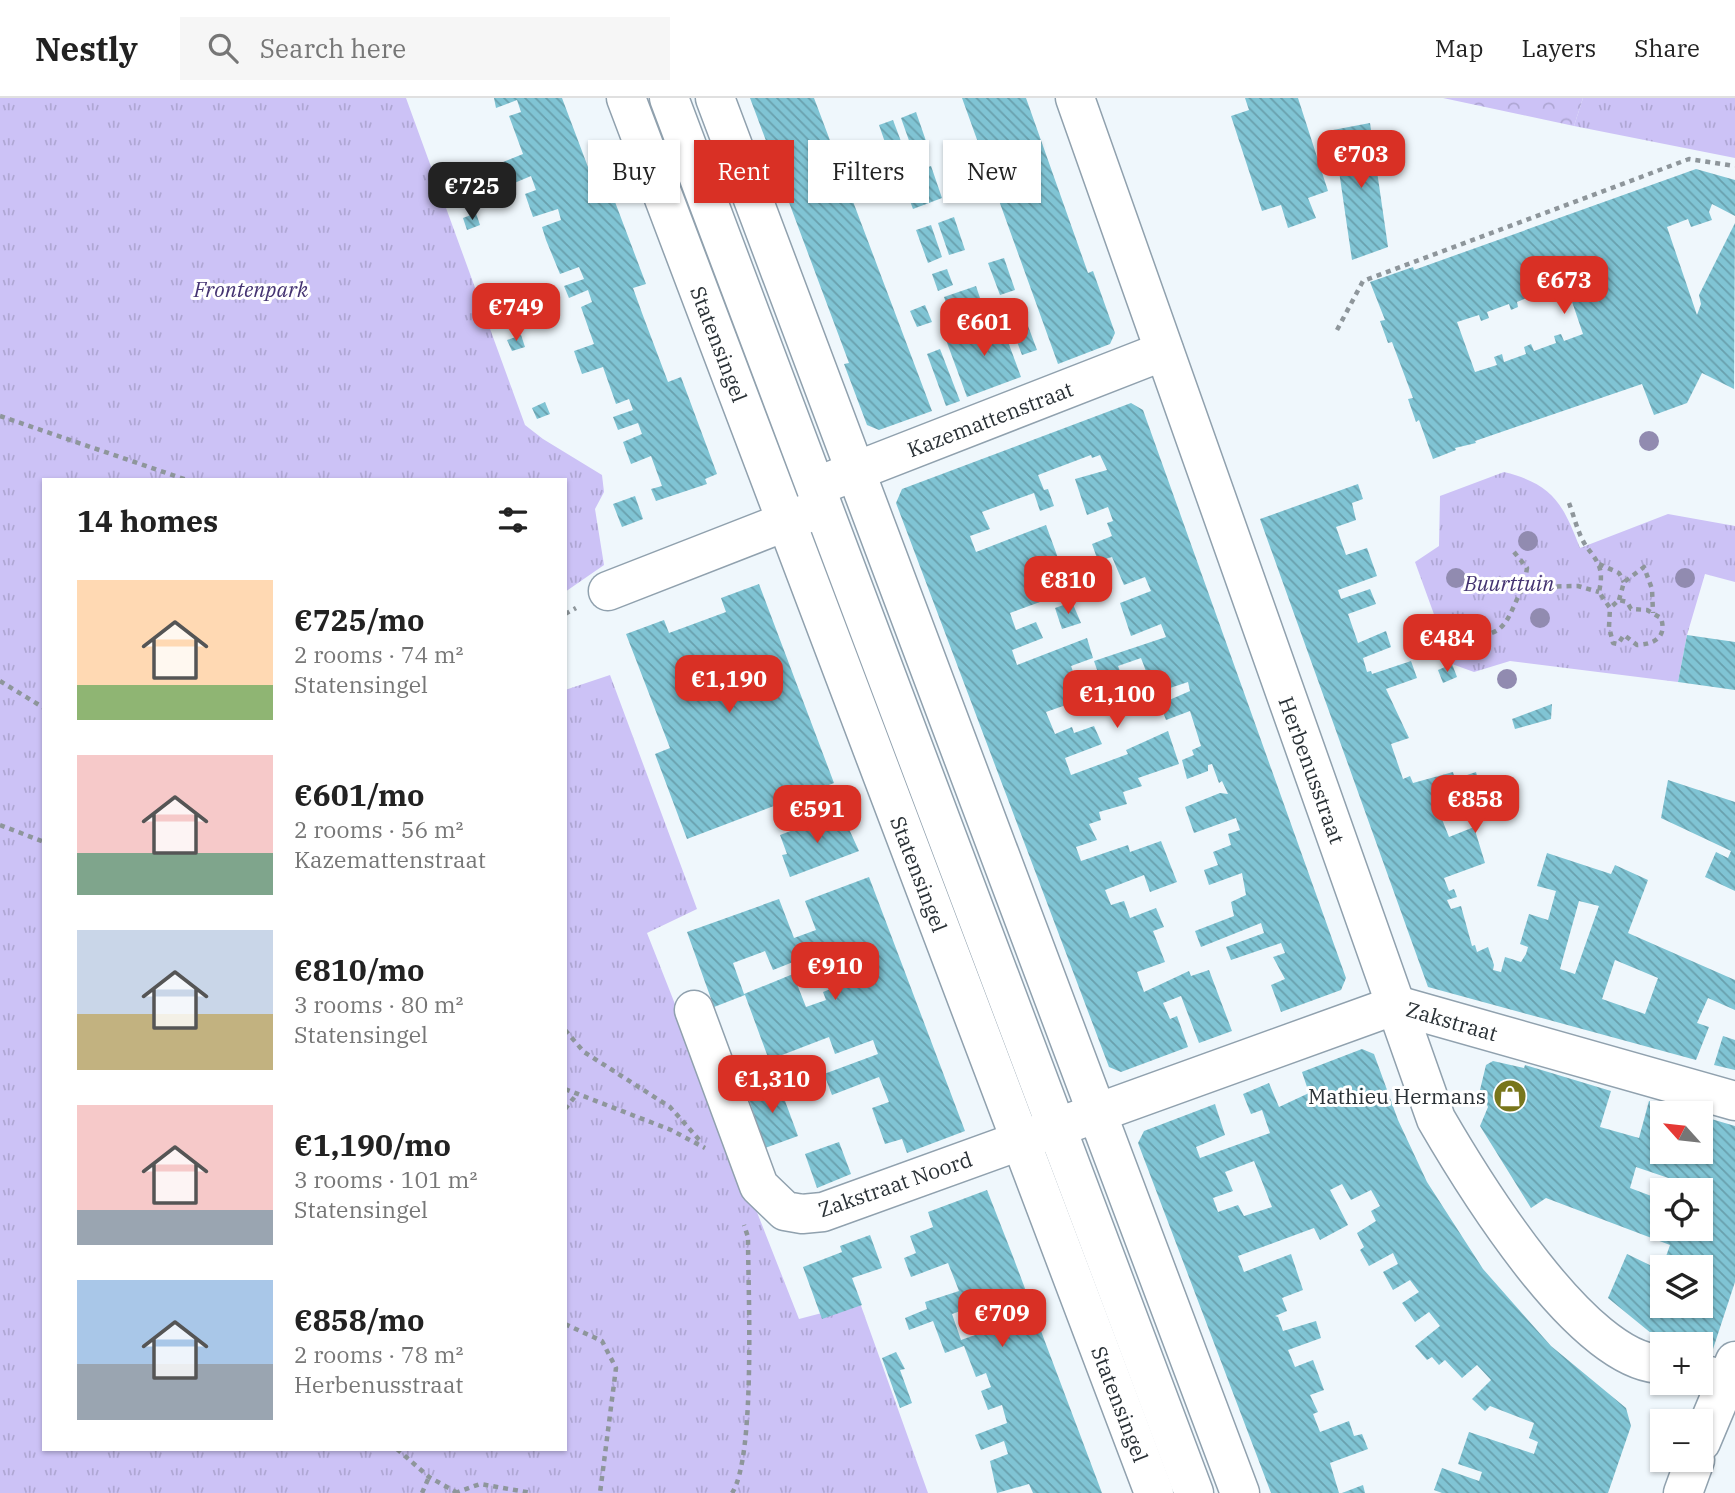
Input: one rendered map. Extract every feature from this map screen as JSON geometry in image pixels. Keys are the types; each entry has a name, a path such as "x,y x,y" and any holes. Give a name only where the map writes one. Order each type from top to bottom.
{"street":[{"name":"Statensingel","path":"626,98 1154,1493"},
{"name":"Statensingel","path":"669,98 1194,1493"},
{"path":"715,98 1240,1493"},
{"name":"Herbenusstraat","path":"1074,98 1436,1119 1472,1181 1527,1258 1607,1340 1640,1360 1650,1362"},
{"name":"Kazemattenstraat","path":"608,591 786,522 857,471 1164,351"},
{"name":"Zakstraat","path":"1056,1127 1396,1005 1735,1101"},
{"name":"Zakstraat Noord","path":"694,1010 759,1186 785,1211 802,1214 822,1212 1056,1127"},
{"path":"1712,1409 1724,1374"},
{"path":"1683,1493 1691,1472"}],"path":[{"path":"1337,330 1363,281 1689,159 1735,166"},
{"path":"0,416 181,478"},
{"path":"1569,503 1586,546 1594,553 1599,564 1602,580 1599,592"},
{"path":"1482,635 1495,634 1503,628 1524,587 1527,568 1514,552"},
{"path":"1599,564 1619,573 1624,582"},
{"path":"1610,608 1619,600 1624,582 1644,567 1654,601 1653,613"},
{"path":"1524,587 1578,586 1599,592 1610,608 1609,635 1613,643 1618,644 1624,635 1637,645 1648,645 1661,637 1665,629 1661,618 1653,613 1632,609 1628,601 1619,600"},
{"path":"0,681 42,707"},
{"path":"0,825 42,841"},
{"path":"567,1032 584,1052 670,1107 709,1151 671,1130 567,1090"},
{"path":"567,1106 577,1094"},
{"path":"732,1493 738,1483 746,1449 748,1237 739,1212"},
{"path":"567,1325 602,1341 616,1368 600,1493"},
{"path":"399,1451 429,1477 455,1492 480,1484 532,1493"},
{"path":"422,1493 429,1477"}],"green space":[{"name":"Frontenpark","path":"0,98 406,98 525,425 602,475 604,492 595,509 604,565 567,591 567,478 42,478 42,1451 567,1451 567,689 610,675 697,909 647,933 799,1319 860,1303 928,1493 0,1493"},
{"path":"1443,98 1583,98 1574,126"},
{"path":"1583,98 1735,98 1735,158 1574,126"},
{"name":"Buurttuin","path":"1504,472 1534,483 1554,498 1568,519 1580,548 1668,514 1735,526 1735,582 1705,574 1687,635 1678,682 1510,661 1474,672 1452,664 1415,562 1439,546 1440,496"}],"building":[{"path":"494,98 562,98 588,167 588,203 615,203 646,284 633,288 668,382 681,377 717,474 705,479 707,484 656,501 651,489 662,486 651,456 631,464 623,442 642,434 638,423 618,430 613,417 633,410 629,399 616,404 603,367 582,374 574,351 594,344 581,307 592,302 588,290 569,298 564,286 584,279 579,267 560,274 546,240 542,227 561,220 558,209 533,217 525,194 536,190 531,176 512,184 503,162 523,154 509,116 521,112 517,100 496,108"},
{"path":"750,98 814,98 830,140 808,140 808,203 854,203 932,411 879,430 867,425 844,364 849,363 789,203 794,203 794,140 766,140"},
{"path":"962,98 1026,98 1041,140 977,140"},
{"path":"1245,98 1298,98 1328,191 1308,198 1316,218 1288,228 1281,205 1262,211 1231,116 1249,110"},
{"path":"916,112 926,140 909,140 901,118"},
{"path":"893,120 900,140 884,140 879,125"},
{"path":"1370,123 1388,247 1352,260 1333,130"},
{"path":"1041,140 1088,273 1093,271 1115,333 1110,344 1058,364 1000,203 1041,203"},
{"path":"931,166 942,198 929,203"},
{"path":"1696,169 1735,180 1735,216 1712,204 1709,212 1712,220 1691,227 1688,219 1667,227 1697,315 1701,304 1699,295 1735,223 1734,389 1702,373 1687,403 1654,415 1642,384 1455,448 1456,450 1433,459 1419,420 1416,422 1408,399 1413,398 1392,342 1388,343 1380,321 1385,320 1370,282 1413,267 1414,270","holes":["1566,284 1583,334 1564,341 1561,334 1554,336 1556,343 1534,351 1531,344 1524,347 1526,354 1504,362 1502,354 1494,357 1497,365 1475,372 1457,322 1479,315 1481,321 1489,318 1487,312 1509,304 1511,310 1518,307 1517,302 1539,293 1541,300 1549,297 1546,291"]},
{"path":"911,203 929,203 913,209"},
{"path":"476,213 480,225 467,230 463,218"},
{"path":"954,217 965,250 949,255 938,223"},
{"path":"931,225 942,257 928,263 916,230"},
{"path":"1004,258 1015,290 1000,295 988,263"},
{"path":"947,269 953,285 938,291 932,274"},
{"path":"976,286 981,301 949,312 944,297"},
{"path":"925,305 932,322 917,327 910,311"},
{"path":"1025,318 1037,350 1022,355 1010,323"},
{"path":"1000,320 1021,377 967,397 946,340"},
{"path":"521,335 525,347 512,351 507,340"},
{"path":"940,349 960,401 946,406 927,354"},
{"path":"545,402 550,414 537,419 532,408"},
{"path":"1131,403 1143,410 1346,978 1341,990 1281,1012 1271,985 1285,979 1273,957 1285,953 1281,943 1231,960 1226,947 1264,933 1261,923 1201,947 1195,931 1234,916 1231,902 1246,895 1242,873 1209,885 1204,870 1218,865 1213,852 1231,845 1228,834 1240,830 1236,818 1194,833 1185,807 1220,793 1228,794 1222,781 1219,783 1212,764 1208,765 1208,771 1187,779 1182,760 1194,755 1192,750 1201,746 1190,711 1166,720 1160,704 1190,691 1188,682 1164,690 1158,676 1149,679 1141,658 1118,666 1126,687 1105,693 1094,661 1166,637 1161,624 1131,636 1120,603 1151,591 1145,577 1124,585 1112,557 1098,561 1092,544 1112,536 1107,523 1113,521 1108,507 1087,515 1075,479 1107,470 1100,455 1092,458 1091,455 1038,475 1044,490 1048,489 1054,506 1040,511 1034,493 982,512 990,529 970,536 976,552 1046,525 1070,591 1010,613 1016,630 1036,622 1043,638 1012,650 1017,665 1087,638 1093,658 1071,666 1083,699 1046,712 1055,734 1072,727 1074,733 1094,726 1102,744 1065,758 1071,775 1128,754 1126,750 1168,731 1179,764 1138,778 1142,786 1123,792 1127,804 1099,812 1101,820 1089,824 1097,840 1076,847 1081,861 1128,845 1130,852 1161,841 1177,882 1150,892 1144,875 1105,890 1111,905 1124,901 1130,918 1156,908 1164,927 1153,931 1165,962 1137,972 1144,992 1189,971 1191,976 1209,970 1232,1031 1199,1043 1181,996 1163,1003 1170,1019 1177,1016 1188,1047 1121,1072 1109,1067 896,503 902,489"},
{"path":"1358,484 1363,499 1352,503 1356,520 1336,527 1346,555 1367,548 1377,576 1338,590 1341,599 1370,589 1376,604 1348,614 1358,643 1386,631 1391,647 1363,658 1367,672 1371,671 1372,674 1411,661 1417,678 1386,689 1409,738 1391,744 1403,779 1410,776 1413,783 1453,772 1455,779 1476,772 1482,792 1436,804 1449,837 1474,827 1485,863 1444,878 1449,891 1454,889 1457,897 1447,900 1451,909 1461,906 1472,946 1475,945 1477,952 1488,947 1493,970 1501,972 1505,957 1521,962 1528,947 1520,944 1529,914 1548,920 1556,891 1537,886 1547,853 1611,874 1615,865 1648,880 1628,933 1735,980 1735,1010 1708,998 1697,1023 1709,1027 1696,1060 1428,987 1260,519","holes":["1579,901 1599,906 1575,974 1560,969","1615,960 1658,978 1645,1014 1602,999"]},
{"path":"635,496 643,519 622,527 613,504"},
{"path":"759,584 834,783 687,839 655,754 670,748 626,634 664,620 669,633 726,612 721,598"},
{"path":"1072,602 1081,623 1062,629 1055,608"},
{"path":"1687,635 1735,642 1735,690 1678,682"},
{"path":"1452,664 1457,677 1443,683 1438,670"},
{"path":"1552,704 1551,719 1515,729 1512,719"},
{"path":"1668,780 1735,802 1735,891 1705,877 1716,852 1728,858 1731,851 1661,818"},
{"path":"843,816 859,851 790,877 782,855 787,854 780,835 828,817 830,821"},
{"path":"869,877 965,1131 907,1153 902,1139 885,1144 872,1108 889,1102 879,1077 832,1095 824,1074 878,1054 873,1040 835,1054 829,1037 769,1060 745,995 714,1007 687,932 779,899 794,938 816,930 805,901","holes":["831,947 836,960 830,962 835,977 829,979 833,988 823,992 826,1000 806,1007 793,974 744,994 733,963 765,951 773,970"]},
{"path":"1723,1036 1735,1040 1735,1070 1714,1065"},
{"path":"1362,1049 1374,1054 1398,1120 1427,1182 1483,1269 1551,1346 1626,1408 1631,1426 1608,1493 1442,1493 1434,1490 1442,1468 1479,1481 1482,1472 1458,1464 1469,1432 1534,1454 1538,1442 1529,1438 1534,1423 1490,1406 1485,1411 1472,1399 1491,1380 1477,1365 1462,1378 1445,1360 1439,1365 1432,1357 1427,1360 1415,1346 1440,1326 1429,1312 1415,1322 1402,1303 1419,1292 1410,1280 1393,1290 1383,1272 1398,1264 1393,1253 1369,1266 1360,1250 1364,1247 1357,1233 1376,1221 1371,1211 1380,1206 1371,1190 1351,1200 1342,1184 1330,1190 1348,1225 1320,1240 1314,1228 1238,1256 1244,1272 1291,1254 1303,1290 1282,1298 1287,1311 1275,1316 1278,1317 1283,1331 1316,1321 1321,1338 1288,1350 1295,1367 1313,1360 1324,1390 1310,1395 1318,1412 1313,1414 1320,1432 1349,1421 1354,1436 1362,1434 1368,1449 1330,1463 1339,1493 1271,1493 1138,1143 1144,1131 1215,1104 1225,1135 1196,1147 1200,1158 1270,1133 1262,1110 1251,1114 1243,1094 1269,1083 1279,1107 1309,1093 1302,1072","holes":["1254,1161 1272,1207 1244,1216 1238,1205 1218,1212 1213,1198 1233,1191 1225,1172"]},
{"path":"1493,1061 1524,1068 1525,1065 1611,1091 1600,1127 1639,1138 1650,1101 1650,1164 1713,1164 1713,1120 1735,1126 1735,1282 1713,1349 1713,1332 1650,1332 1608,1298 1627,1254 1650,1265 1650,1318 1713,1318 1713,1255 1666,1255 1670,1245 1659,1241 1713,1241 1713,1178 1668,1178 1636,1167 1630,1188 1650,1196 1650,1237 1546,1198 1531,1208 1480,1126 1488,1107 1480,1090 1486,1065"},
{"path":"778,1082 798,1136 765,1148 747,1093"},
{"path":"839,1142 851,1174 817,1188 805,1154"},
{"path":"987,1190 1102,1493 1033,1493 1029,1484 997,1493 990,1461 1008,1454 1004,1441 981,1450 975,1435 1007,1423 1002,1405 988,1410 981,1391 991,1387 986,1373 976,1377 964,1346 945,1353 933,1321 909,1330 905,1318 927,1309 925,1302 959,1291 948,1263 911,1277 904,1258 916,1253 910,1236 933,1227 928,1212","holes":["980,1304 989,1330 961,1340 952,1314"]},
{"path":"870,1235 882,1268 852,1278 862,1305 822,1319 803,1267 842,1252 840,1246"},
{"path":"896,1352 905,1369 900,1370 912,1403 900,1408 882,1358"},
{"path":"1363,1485 1365,1493 1342,1493"}],"place":[{"name":"Mathieu Hermans","path":"1510,1096"}]}
